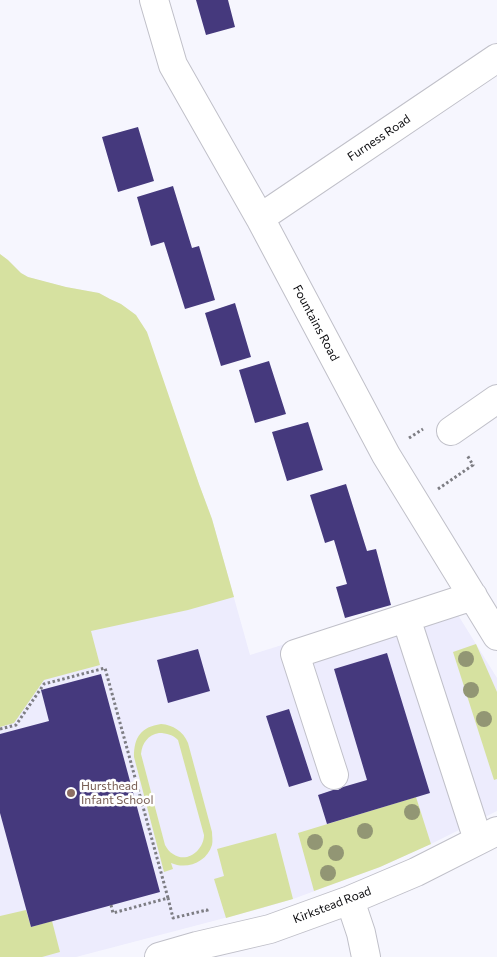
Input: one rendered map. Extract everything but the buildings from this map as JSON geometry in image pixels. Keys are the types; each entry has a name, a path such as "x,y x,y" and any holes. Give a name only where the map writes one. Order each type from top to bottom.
{"street":[{"name":"Fountains Road","path":"154,0 173,65 260,218 386,454 497,636"},
{"name":"Furness Road","path":"260,218 497,58"},
{"path":"451,431 497,400"},
{"path":"334,775 295,654 473,596"},
{"path":"406,618 488,836"},
{"name":"Kirkstead Road","path":"159,957 270,929 350,900 416,872 488,836"},
{"path":"350,900 366,957"}],"path":[{"path":"386,454 441,416 473,465 417,505"},
{"path":"0,729 16,725 44,684 106,668 173,918 207,910 215,942"},
{"path":"111,905 113,912 168,898"}],"shaded area":[{"path":"0,254 28,277 99,293 121,304 136,315 212,519 250,655 445,594 497,678 497,811 380,867 293,899 259,909 76,957 0,957"}],"green space":[{"path":"0,254 28,277 99,293 121,304 136,315 147,332 212,519 234,597 188,610 91,631 100,665 44,680 14,723 0,727"},
{"path":"476,644 497,692 497,779 494,780 453,652"},
{"path":"161,724 173,727 186,739 212,832 212,845 206,856 190,865 183,866 171,863 173,869 164,872 134,757 135,744 140,734 154,725","holes":["159,733 167,734 178,740 204,835 201,846 194,854 189,856 178,857 170,852 165,845 141,754 144,743"]},
{"path":"416,797 431,844 380,867 314,891 298,833"},
{"path":"276,833 293,899 226,918 214,879 224,876 217,849"},
{"path":"26,910 31,927 52,921 60,952 42,957 0,957 0,916"}],"place":[{"name":"Hursthead Infant School","path":"71,793"}]}
